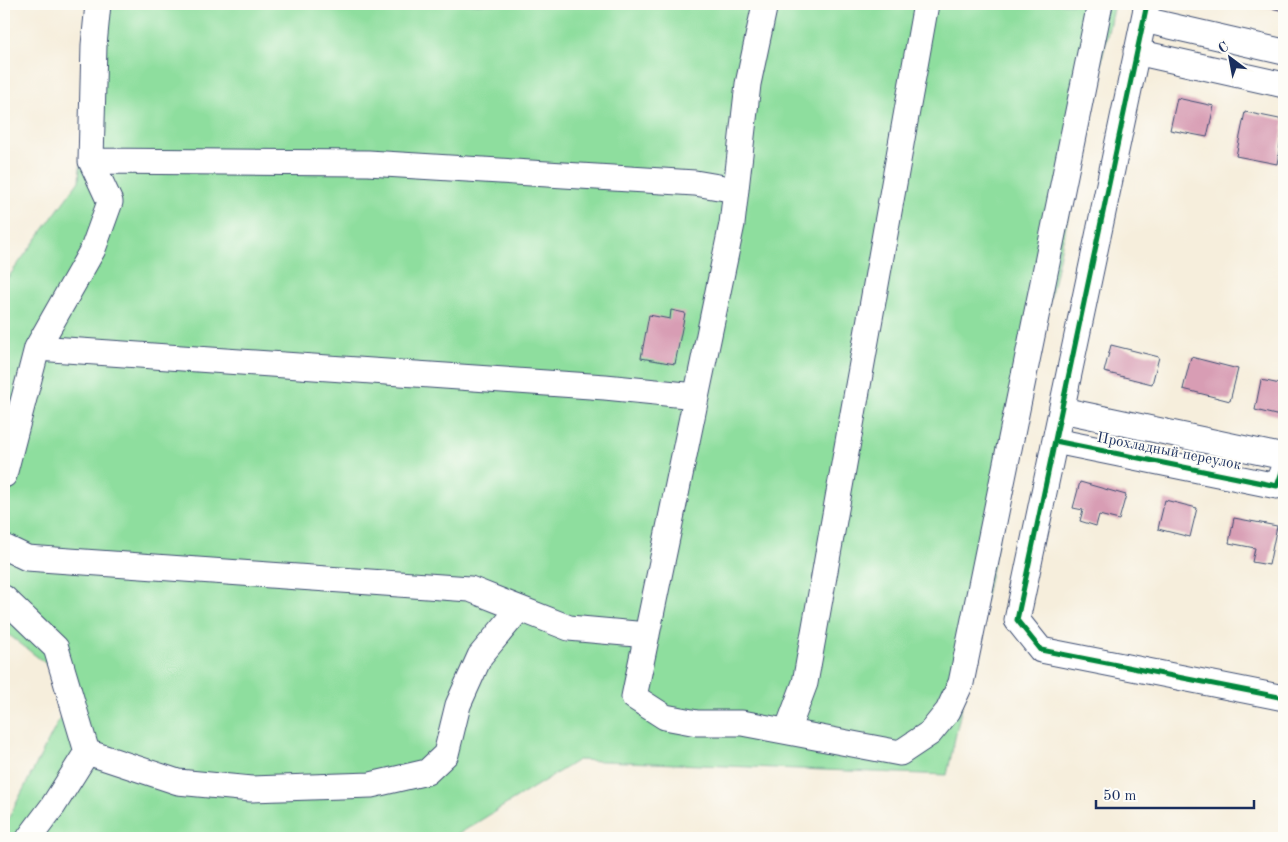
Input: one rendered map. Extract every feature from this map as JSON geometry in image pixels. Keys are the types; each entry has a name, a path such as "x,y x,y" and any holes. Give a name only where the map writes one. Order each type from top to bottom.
{"street":[{"path":"4,475 37,348 93,249 110,202 91,160 94,45 98,4"},
{"path":"765,4 748,84 732,224 634,697 665,717 697,724 742,724 900,753 930,733 948,711 961,683 1100,4"},
{"path":"787,731 805,683 926,4"},
{"path":"1284,52 1146,12 1016,620 1041,650 1284,698"},
{"path":"1136,52 1284,85"},
{"path":"91,160 368,163 695,183 736,190"},
{"path":"37,348 595,386 696,396"},
{"name":"Прохладный переулок","path":"1062,410 1284,457"},
{"name":"Прохладный переулок","path":"1055,441 1281,476"},
{"path":"4,547 27,558 470,589 569,628 647,636"},
{"path":"4,598 56,648 87,752 53,806 29,838"},
{"path":"87,752 178,782 250,788 371,785 427,772 446,754 458,705 480,656 519,609"}],"green space":[{"path":"92,4 1114,4 947,775 578,760 452,838 4,838 4,827 76,687 4,631 4,283 79,181"}],"building":[{"path":"1263,4 1284,4 1284,11 1262,6"},
{"path":"1177,98 1214,106 1207,137 1170,130"},
{"path":"1245,112 1284,120 1277,164 1236,156"},
{"path":"671,310 685,313 675,364 641,358 649,315 670,319"},
{"path":"1111,345 1159,357 1152,384 1104,372"},
{"path":"1191,357 1238,369 1230,401 1183,389"},
{"path":"1284,369 1284,417 1255,410 1261,380 1280,384"},
{"path":"1080,482 1126,495 1119,520 1099,515 1096,526 1080,521 1083,510 1073,508"},
{"path":"1165,500 1197,508 1190,537 1158,529"},
{"path":"1234,518 1277,526 1269,565 1252,562 1255,548 1229,543"}],"cycle path":[{"path":"1147,4 1017,620 1041,650 1284,698"},
{"path":"1055,441 1277,486 1284,466"}]}
